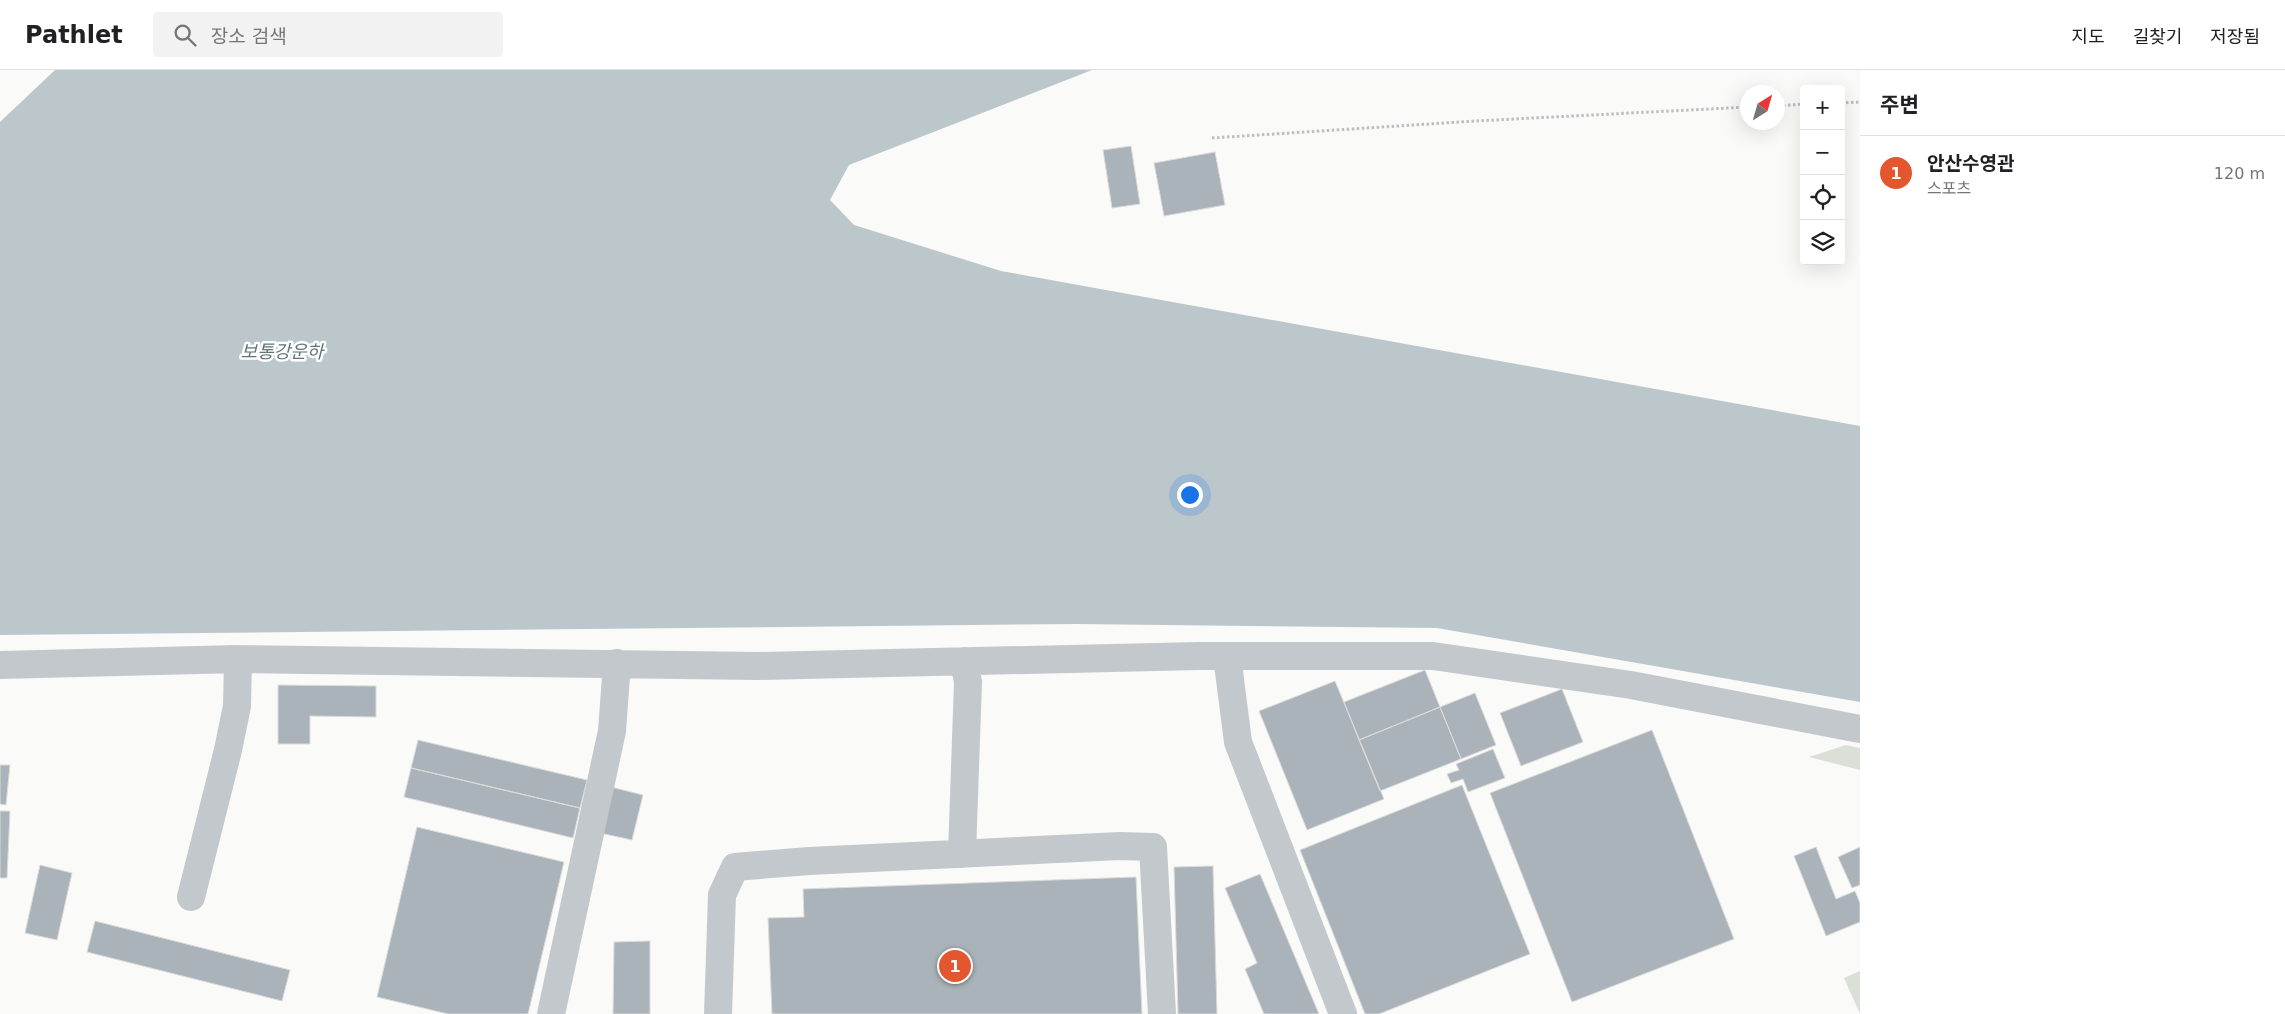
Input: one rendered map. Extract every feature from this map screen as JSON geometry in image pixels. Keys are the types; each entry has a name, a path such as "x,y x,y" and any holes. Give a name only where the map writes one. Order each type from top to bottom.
{"street":[{"path":"1227,656 1238,742 1342,1014"},
{"path":"0,665 238,659 758,666 1227,656 1433,656 1630,686 1860,729"},
{"path":"191,897 228,750 237,706 238,659"},
{"path":"962,854 968,682 964,661"},
{"path":"551,1014 612,732 616,663"},
{"path":"718,1014 722,895 735,867 809,861 1120,846 1152,848 1162,1014"}],"path":[{"path":"1845,102 1860,102"},
{"path":"1785,105 1800,104"},
{"path":"1212,138 1475,121 1740,107"}],"shaded area":[{"path":"1846,745 1860,748 1860,770 1809,757"},
{"path":"1860,971 1860,1014 1844,978"}],"water":[{"name":"보통강운하","path":"55,70 1092,70 849,165 830,200 854,225 1001,271 1860,426 1860,702 1437,628 1077,624 0,635 0,122"}],"building":[{"path":"1131,146 1140,204 1112,208 1103,150"},
{"path":"1215,152 1225,205 1164,216 1154,163"},
{"path":"1425,670 1440,707 1359,740 1344,702"},
{"path":"1335,681 1384,799 1307,830 1259,711"},
{"path":"278,685 376,686 376,717 310,716 310,744 278,744"},
{"path":"1562,689 1583,742 1521,766 1500,713"},
{"path":"1475,693 1496,745 1461,759 1440,707"},
{"path":"1440,707 1461,759 1380,791 1359,740"},
{"path":"1652,730 1734,939 1572,1002 1490,793"},
{"path":"418,740 587,780 580,808 411,768"},
{"path":"1493,749 1505,778 1468,792 1463,779 1451,783 1447,774 1459,770 1456,764"},
{"path":"0,765 10,765 6,805 0,804"},
{"path":"411,768 580,808 573,838 404,797"},
{"path":"1462,785 1530,954 1379,1014 1365,1014 1300,850"},
{"path":"611,787 643,795 632,840 600,833"},
{"path":"0,811 10,811 7,878 0,878"},
{"path":"417,827 564,862 528,1014 448,1014 377,997"},
{"path":"1816,847 1836,899 1855,891 1860,903 1860,922 1826,936 1794,856"},
{"path":"1860,847 1860,885 1852,888 1838,857"},
{"path":"40,865 72,873 57,940 25,933"},
{"path":"1213,866 1217,1014 1178,1014 1174,867"},
{"path":"1260,874 1319,1014 1264,1014 1245,969 1257,963 1225,888"},
{"path":"1136,877 1142,1014 772,1014 768,918 804,917 803,889"},
{"path":"95,921 290,970 282,1001 87,952"},
{"path":"650,941 650,1014 613,1014 614,942"}],"place":[{"name":"안산수영관","path":"955,966"}]}
